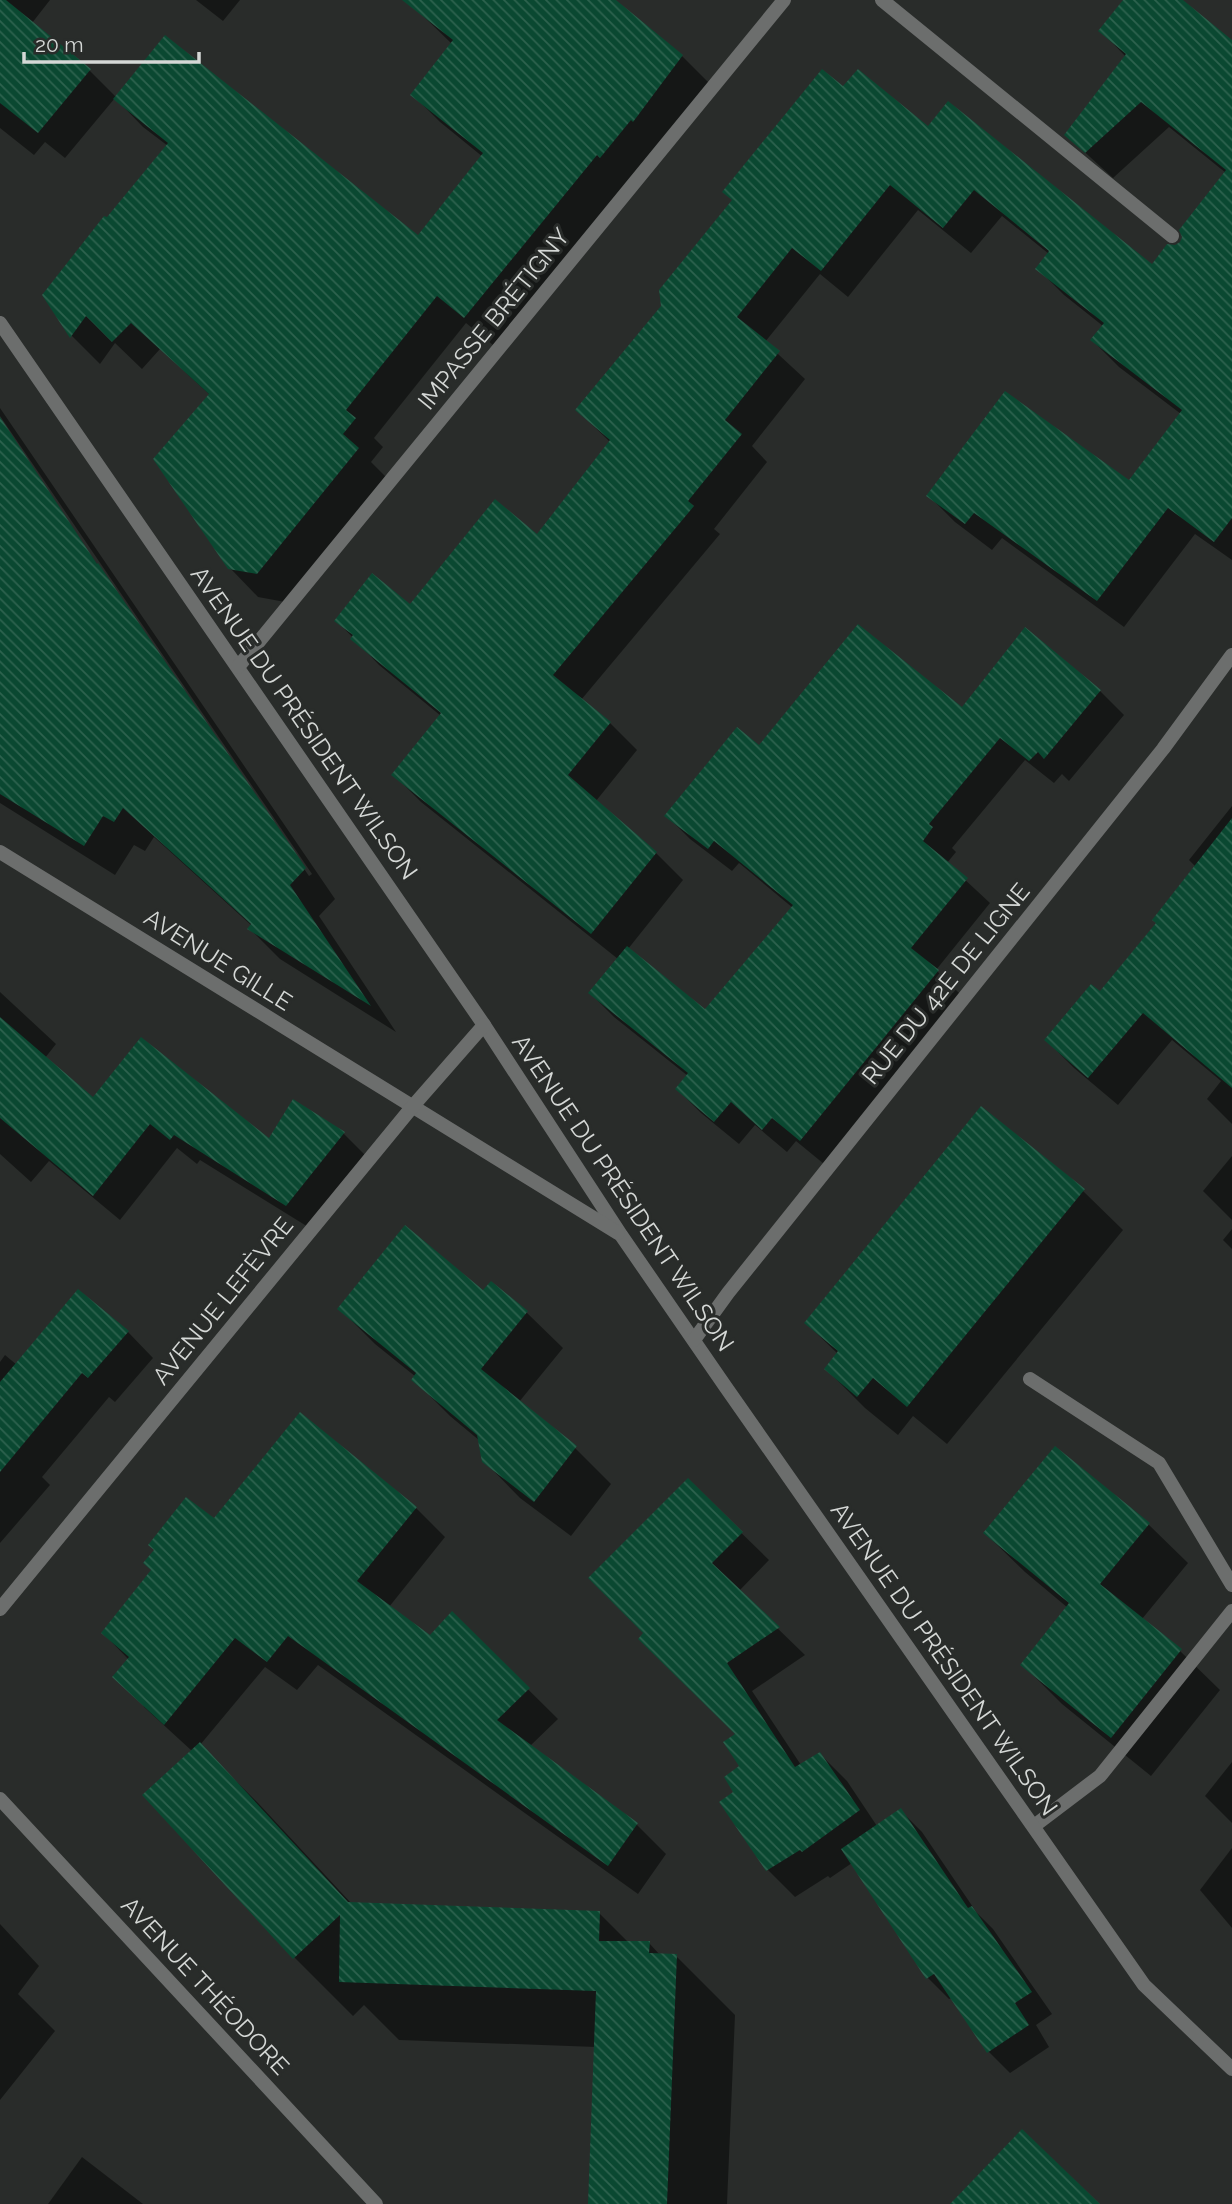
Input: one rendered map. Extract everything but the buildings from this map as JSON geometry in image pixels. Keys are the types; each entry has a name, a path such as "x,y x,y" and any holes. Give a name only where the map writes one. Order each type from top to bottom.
{"street":[{"name":"IMPASSE BRÉTIGNY","path":"238,667 784,0"},
{"path":"882,0 1172,236"},
{"name":"AVENUE DU PRÉSIDENT WILSON","path":"0,323 484,1025 621,1235 1144,1985 1232,2069"},
{"name":"RUE DU 42E DE LIGNE","path":"694,1340 745,1271 1163,749 1232,655"},
{"name":"AVENUE GILLE","path":"0,852 621,1235"},
{"name":"AVENUE LEFÈVRE","path":"0,1609 413,1106 484,1025"},
{"path":"1030,1379 1159,1464 1232,1585"},
{"path":"1034,1826 1100,1776 1232,1611"},
{"name":"AVENUE THÉODORE","path":"0,1799 376,2204"}]}
